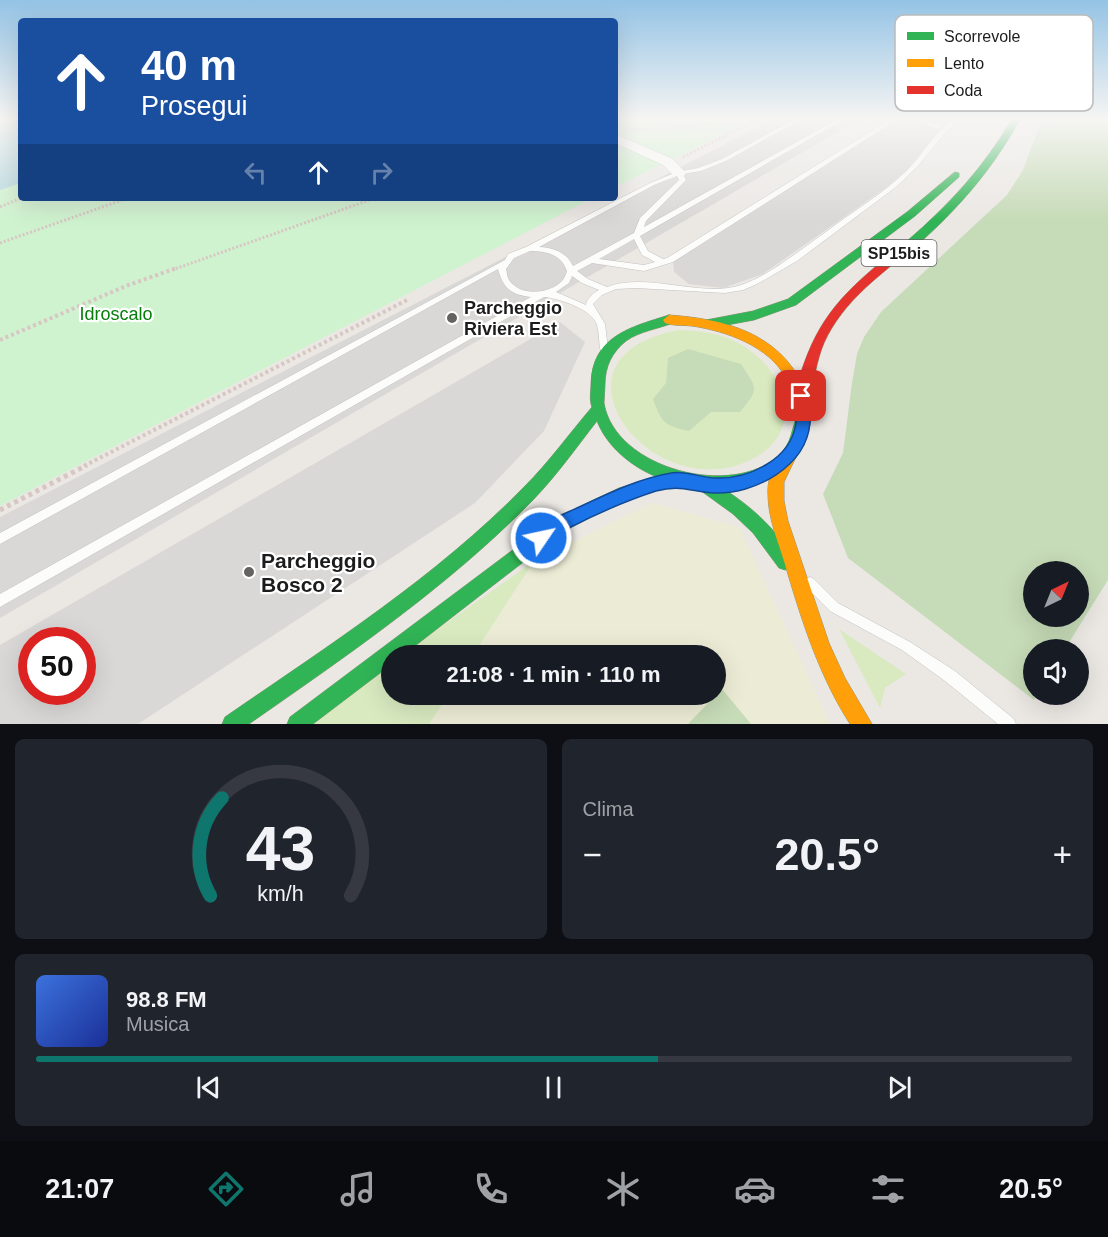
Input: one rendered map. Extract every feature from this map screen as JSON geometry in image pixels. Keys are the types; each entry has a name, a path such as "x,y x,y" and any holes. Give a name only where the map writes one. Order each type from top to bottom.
{"main road":[{"name":"SP15bis","path":"964,163 950,180 911,214 792,302 754,315 711,322 679,320 649,324 623,337 604,357 595,382 598,410 606,429 624,450 649,469 673,479 702,485 728,485 752,480 772,470 794,449 803,423 801,396 808,363 830,316 858,286 933,226 963,197 990,165 997,153"},
{"name":"SP15bis","path":"711,322 741,333 767,349 788,370 801,396"},
{"path":"232,724 313,668 458,558 520,503 598,410"},
{"path":"794,449 777,477 776,488 795,569 836,684 862,724"},
{"name":"SP15bis","path":"297,724 560,524 626,493 673,479"},
{"path":"702,485 723,494 749,514 767,535 801,589"}],"street":[{"path":"650,153 675,168"}],"lane":[{"path":"618,200 675,168 699,170 737,153"},
{"path":"0,601 543,294 565,284 571,271 783,153"},
{"path":"591,260 644,268 674,258 841,153"},
{"path":"604,357 603,332 589,304 592,297 605,289 663,284 722,293 753,283 777,269 896,184 926,153"},
{"path":"636,236 643,220 683,180 675,168"},
{"path":"0,539 616,201"},
{"path":"636,236 645,253 662,262"},
{"path":"529,249 558,254 569,265 571,271 585,281 605,289"},
{"path":"505,262 502,275 511,288 529,294 558,295 594,313"},
{"path":"795,569 834,607 906,646 950,676 1007,722"}],"path":[{"path":"675,168 701,153"},
{"path":"0,207 18,199"},
{"path":"0,243 119,201"},
{"path":"0,340 126,286 367,201"},
{"path":"0,510 411,298"}],"shaded area":[{"name":"Parcheggio Riviera Est","path":"708,153 802,153 0,618 0,517"},
{"path":"840,153 921,153 904,173 887,187 763,274 723,288 689,284 674,272 673,261 680,251"},
{"name":"Parcheggio Bosco 2","path":"560,322 585,342 544,431 475,503 138,724 0,724 0,645 18,635 18,705 96,705 96,627 31,627"}],"green space":[{"name":"Idroscalo","path":"0,153 18,153 18,201 586,201 0,506"},
{"path":"618,153 685,153 618,186"},
{"path":"1029,153 1108,153 1108,580 1089,610 1089,561 1023,561 1023,627 1079,627 1071,639 1023,639 1023,692 848,558 823,494 843,453 857,354 864,337 881,312 1007,195 1023,170"},
{"path":"679,330 706,332 726,337 751,351 766,365 778,382 784,400 785,417 779,434 767,450 746,462 709,469 674,463 644,446 622,422 612,394 615,368 637,345"},
{"path":"688,349 741,364 754,388 751,398 740,412 711,412 689,431 665,422 653,399 666,383 668,358"},
{"path":"652,503 739,527 830,724 429,724 441,705 726,705 726,645 479,645 534,561"},
{"path":"534,561 479,645 415,645"},
{"path":"839,629 906,674 885,688 880,708"},
{"path":"381,669 381,705 441,705 429,724 305,724"},
{"path":"726,694 751,724 688,724 706,705 726,705"}],"water":[{"path":"0,153 18,153 18,184 0,190"}],"traffic: fast":[{"path":"911,244 956,202 996,153"},
{"path":"711,323 754,315 792,302 911,214 955,175"},
{"path":"669,320 636,330 621,338 608,352 599,368 597,404 608,430 627,451 653,468 683,479 714,484 744,481 778,466 789,455 797,442 803,418"},
{"path":"232,724 379,620 451,564 540,482 598,410"},
{"path":"297,724 560,524 625,493 673,479"},
{"path":"703,485 728,500 749,518 785,562"}],"traffic: slow":[{"path":"669,320 715,326 737,333 758,343 776,356 790,373 800,393 803,418"},
{"path":"788,457 776,482 775,492 780,521 820,644 838,685 862,724"}],"traffic: jam":[{"path":"801,396 808,367 827,324 853,292 911,244"}],"place":[{"name":"Parcheggio Riviera Est","path":"452,318"},
{"name":"Parcheggio Bosco 2","path":"249,572"}],"route":[{"path":"541,538 560,524 626,493 673,479 692,484 715,486 740,483 762,476 781,464 794,449 803,423 801,396"}]}
